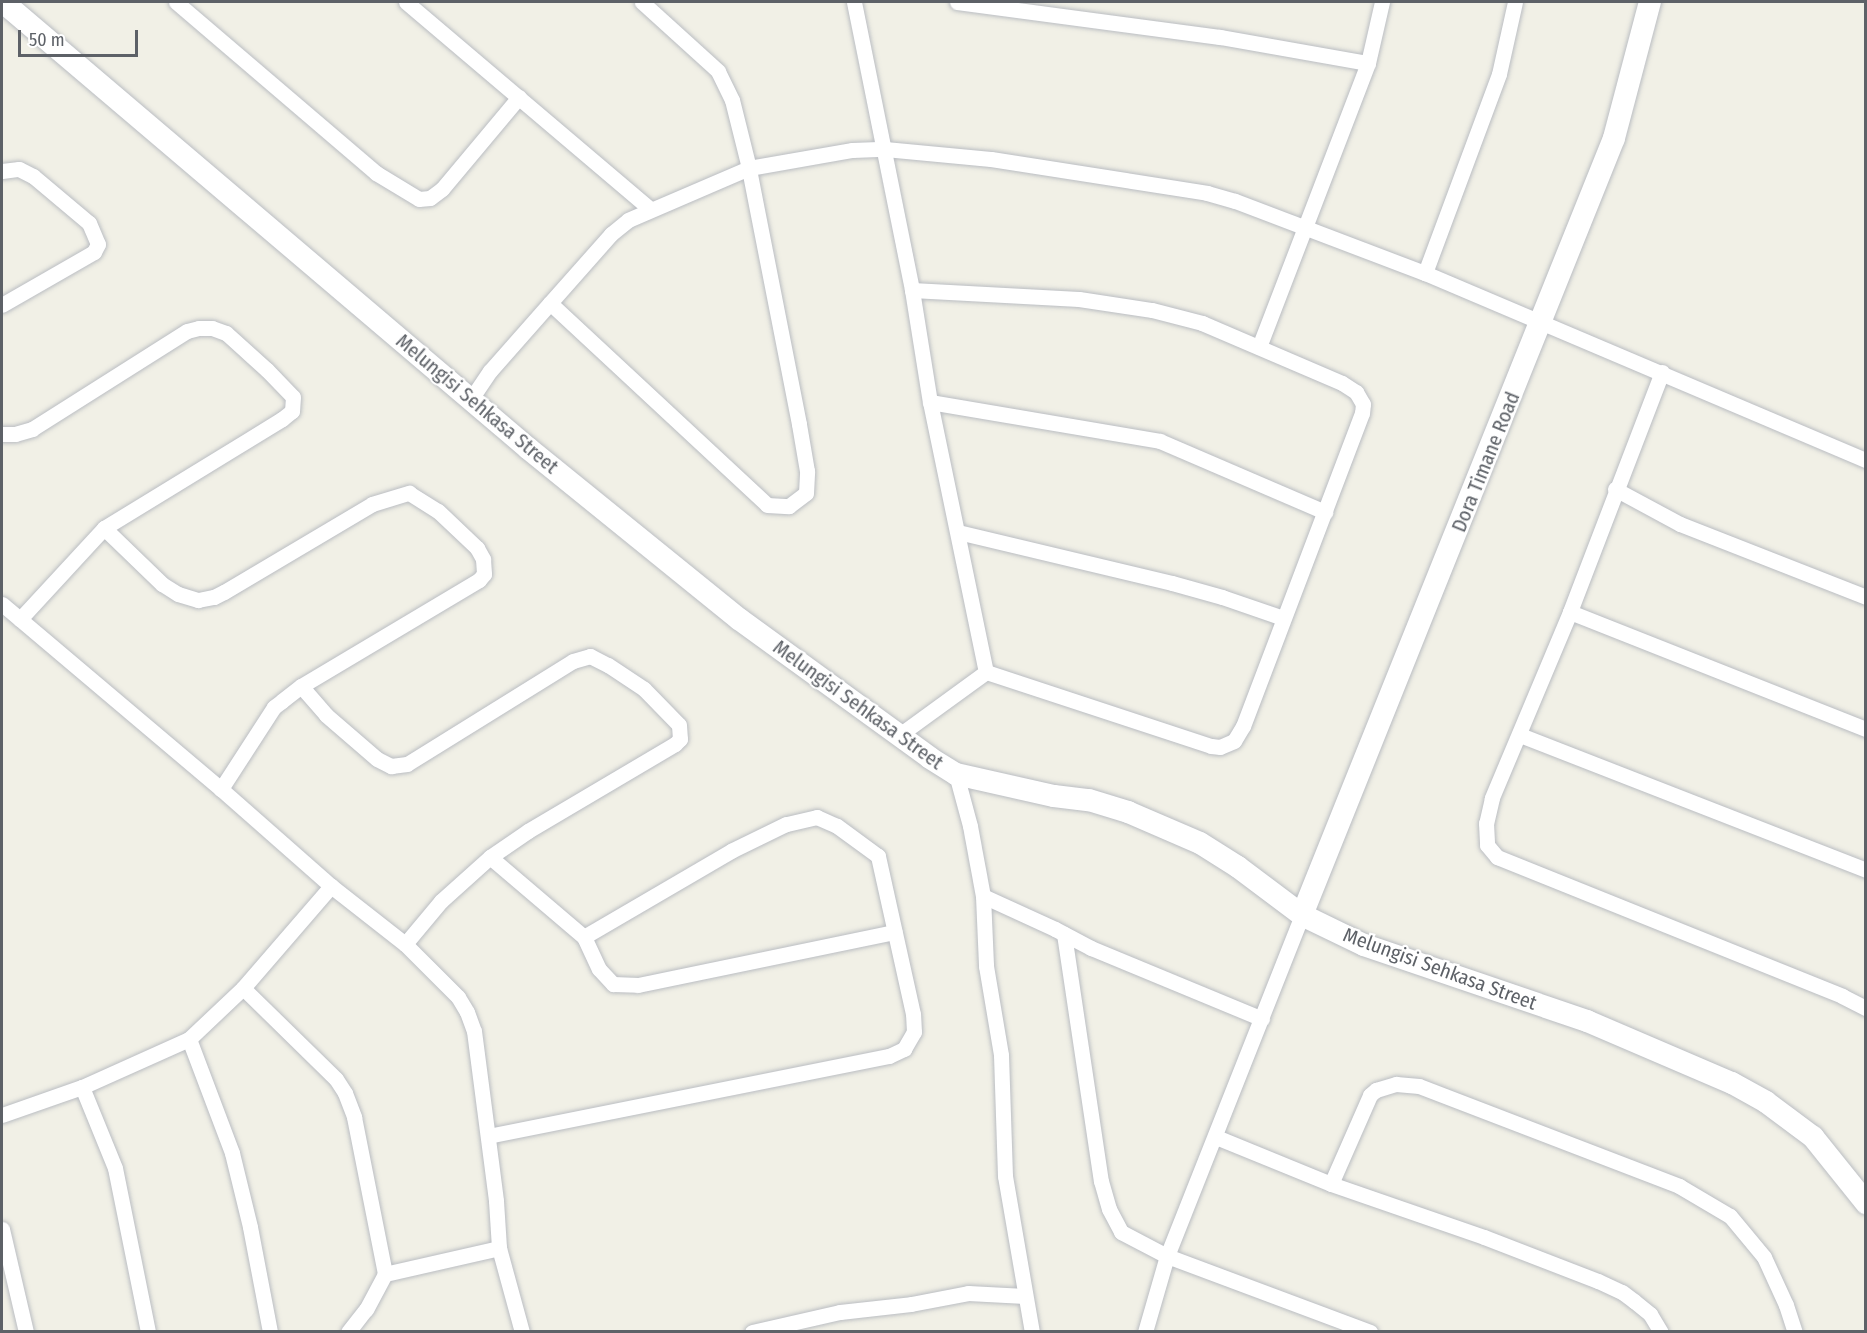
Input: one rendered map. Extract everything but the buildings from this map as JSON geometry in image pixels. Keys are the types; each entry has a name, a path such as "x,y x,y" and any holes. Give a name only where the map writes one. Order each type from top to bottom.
{"street":[{"name":"Melungisi Sehkasa Street","path":"3,2 529,449 739,619 898,736 956,774 1054,796 1089,800 1128,812 1200,843 1238,867 1302,915 1364,945 1587,1021 1731,1083 1766,1102 1813,1137 1866,1203"},
{"path":"176,2 376,173 419,199 430,198 442,189 519,97"},
{"path":"406,2 650,208"},
{"path":"550,303 767,505 782,507 797,501 806,493 807,471 749,168 732,100 718,71 702,54 642,2"},
{"path":"854,2 912,290 930,402 986,672"},
{"path":"957,2 1220,37 1368,63"},
{"path":"1259,346 1368,63 1382,2"},
{"path":"1425,273 1499,74 1515,2"},
{"name":"Dora Timane Road","path":"1302,915 1542,323 1585,205 1614,138 1630,86 1650,2"},
{"path":"471,399 490,371 611,234 628,220 650,208 749,168 852,150 885,149 991,159 1207,193 1306,226 1425,273 1866,460"},
{"path":"2,171 19,169 33,176 89,223 98,244 94,252 2,305"},
{"path":"912,290 1079,299 1152,309 1202,323 1342,383 1356,392 1363,404 1362,413 1325,512 1282,618 1243,726 1234,741 1220,747 1211,746 986,672"},
{"path":"2,434 15,434 32,429 187,331 199,328 212,328 226,333 293,397 292,411 282,419 104,528 20,619"},
{"path":"1662,372 1615,489 1570,612 1492,798 1486,823 1488,845 1497,857 1842,996 1866,1008"},
{"path":"930,402 1160,441 1325,512"},
{"path":"1615,489 1680,524 1866,597"},
{"path":"104,528 162,584 178,594 198,600 214,597 372,504 396,496 409,494 423,500 477,548 484,567 484,574 479,580 301,686 274,707 221,789"},
{"path":"958,532 1172,583 1222,597 1282,618"},
{"path":"2,604 221,789 330,886 405,944 459,997 468,1012 474,1031 496,1201 499,1248 522,1332"},
{"path":"1570,612 1866,729"},
{"path":"301,686 326,715 377,759 385,764 400,766 573,661 590,656 644,689 675,718 681,732 675,744 528,831 490,857 441,901 405,944"},
{"path":"898,736 986,672"},
{"path":"1520,735 1866,870"},
{"path":"956,774 970,826 983,896 986,966 1001,1055 1005,1176 1032,1332"},
{"path":"488,1137 877,1059 898,1052 911,1040 914,1032 913,1014 878,856 837,826 817,818 808,817 786,824 731,851 584,936"},
{"path":"490,857 584,936 604,978 613,984 623,986 895,932"},
{"path":"2,1115 82,1087 189,1039 243,988 330,886"},
{"path":"983,896 1091,948 1262,1019"},
{"path":"1145,1332 1167,1256 1302,915"},
{"path":"1064,934 1101,1181 1109,1209 1121,1232 1167,1256 1370,1332"},
{"path":"243,988 318,1059 345,1093 354,1118 385,1274 366,1309 348,1332"},
{"path":"189,1039 231,1153 250,1227 270,1332"},
{"path":"1331,1184 1370,1095 1376,1090 1396,1084 1419,1086 1670,1182 1730,1216 1764,1257 1786,1305 1795,1332"},
{"path":"82,1087 115,1168 148,1332"},
{"path":"1216,1137 1331,1184 1484,1237 1622,1292 1650,1314 1661,1332"},
{"path":"2,1229 26,1332"},
{"path":"385,1274 499,1248"},
{"path":"752,1332 840,1312 911,1304 968,1293 1026,1296"}]}
